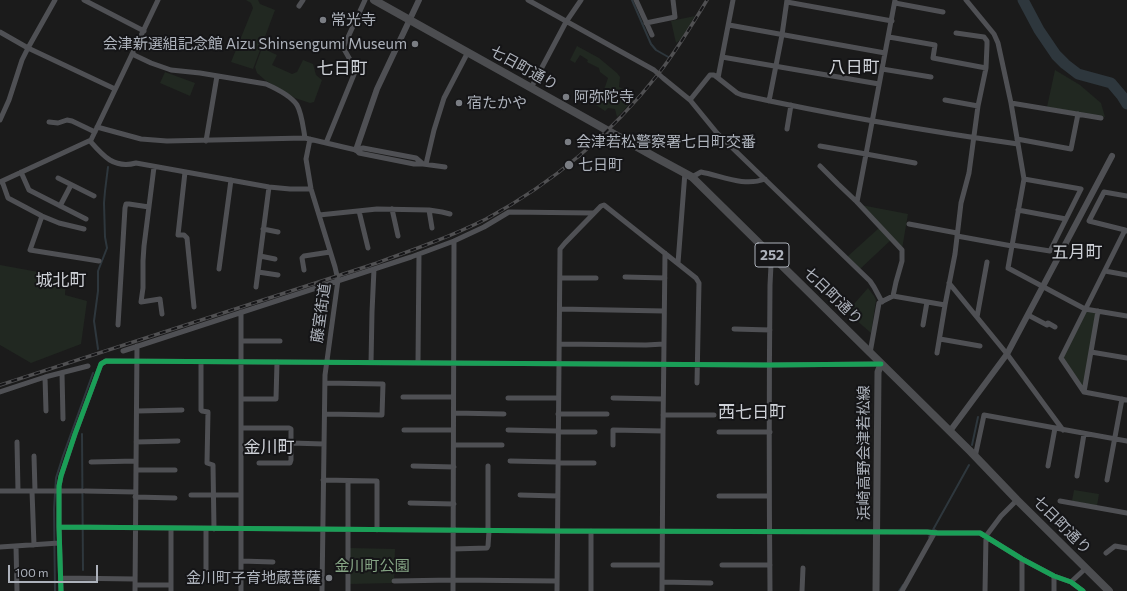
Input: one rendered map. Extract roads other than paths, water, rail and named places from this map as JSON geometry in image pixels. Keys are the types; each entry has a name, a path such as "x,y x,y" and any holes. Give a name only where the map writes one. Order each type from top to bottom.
{"highway":[{"name":"七日町通り","path":"374,0 654,157 689,174 950,431 1109,591"}],"main road":[{"name":"浜崎高野会津若松線","path":"876,591 878,372 881,364"}],"street":[{"path":"0,120 9,100 22,60 55,0"},
{"path":"84,0 144,30"},
{"path":"84,229 60,223 42,216 8,198 1,182 90,141 158,0"},
{"path":"299,6 302,0"},
{"path":"344,48 366,0"},
{"path":"356,150 377,89 419,0"},
{"path":"528,0 654,70 690,100 718,132 870,281 881,303 870,353"},
{"path":"531,88 566,22 581,0"},
{"path":"636,0 652,35"},
{"path":"646,23 675,17 673,0"},
{"path":"718,78 733,0"},
{"path":"966,0 994,34 998,43 1011,102 1024,179 1008,268 1085,309 1127,316"},
{"path":"769,101 787,1 892,20"},
{"path":"857,202 895,2 943,12"},
{"path":"729,25 885,53"},
{"path":"0,32 28,48 115,89"},
{"path":"937,353 955,254 961,203 969,173 978,106 986,68 987,41 984,37 956,32"},
{"path":"888,37 934,46 933,58 986,68"},
{"path":"326,143 355,72 344,48 333,42"},
{"path":"425,164 444,98 468,52"},
{"path":"132,54 171,70 266,84 290,98 296,104 308,139"},
{"path":"722,57 879,84"},
{"path":"882,69 931,77"},
{"path":"690,100 710,75 714,75 737,94 769,101 974,138 1071,149 1078,114"},
{"path":"206,141 217,76"},
{"path":"945,100 978,106"},
{"path":"1011,102 1101,118"},
{"path":"787,129 791,105"},
{"path":"50,122 58,123 67,120 96,129 141,139 167,141 308,139 356,150 363,148 416,158 425,164 445,167"},
{"name":"藤室街道","path":"308,139 306,159 311,189 337,272 338,280 326,363 322,591"},
{"path":"90,141 102,155 113,162 130,165 136,163 269,187 311,189"},
{"path":"820,146 915,163"},
{"path":"950,431 1007,354 1112,156"},
{"path":"820,166 857,202 902,250 902,261 893,296"},
{"path":"154,167 148,207 141,302 160,299 162,314"},
{"path":"21,172 29,190 86,219"},
{"path":"185,172 178,235 184,235 187,238 194,307"},
{"path":"678,263 689,174 701,172 724,178 756,182 765,179"},
{"path":"58,178 94,196"},
{"path":"909,224 957,235 1050,251 1081,189 1024,179"},
{"path":"219,269 231,180"},
{"path":"60,206 71,185"},
{"path":"256,287 269,187"},
{"path":"1107,480 1114,439 1125,399 1084,392 1061,358 1126,230 1089,221 1104,192 1127,196"},
{"path":"118,325 126,204 148,207"},
{"path":"557,591 560,249 601,206 604,205 678,263 696,278 699,283 697,382"},
{"path":"319,215 377,209 429,210 450,214"},
{"path":"392,209 398,236"},
{"path":"429,210 432,228"},
{"path":"1018,210 1066,219"},
{"path":"359,211 368,248"},
{"path":"123,351 419,254 454,241 484,227 508,212 593,213"},
{"path":"42,216 30,250 99,261"},
{"path":"263,229 278,232"},
{"path":"453,591 454,241"},
{"path":"304,270 302,258 304,256 330,252"},
{"path":"662,591 662,431 665,253"},
{"path":"418,363 419,254"},
{"path":"260,256 275,259"},
{"path":"770,591 769,365 770,272 773,257"},
{"path":"977,317 987,262"},
{"path":"371,362 374,269"},
{"path":"1105,271 1127,275"},
{"path":"258,272 278,275"},
{"path":"625,277 665,278"},
{"path":"560,278 596,278"},
{"path":"949,282 1007,354 1063,430"},
{"path":"881,303 893,296 945,305"},
{"path":"923,325 927,302"},
{"path":"560,309 664,311"},
{"path":"1084,392 1098,311"},
{"path":"241,312 241,591"},
{"path":"1028,315 1047,325 1048,323 1055,327"},
{"path":"734,329 770,330"},
{"path":"940,339 980,346"},
{"path":"241,341 280,341"},
{"path":"560,344 664,344"},
{"path":"135,591 137,346"},
{"path":"1091,352 1127,358"},
{"path":"61,591 56,491 101,364 106,361 769,365 881,364"},
{"path":"202,362 201,410 208,412 207,463 213,465 214,529"},
{"path":"241,399 276,399 276,362"},
{"path":"0,392 45,377 88,366"},
{"path":"62,373 63,419"},
{"path":"45,377 46,411"},
{"path":"324,414 382,415 383,392 383,384 325,383"},
{"path":"403,397 453,397"},
{"path":"508,398 558,398"},
{"path":"613,398 663,399"},
{"path":"137,411 182,410"},
{"path":"454,413 504,414"},
{"path":"558,414 607,414"},
{"path":"663,415 714,415"},
{"path":"975,456 984,415 1127,441"},
{"path":"241,428 291,429 290,462 259,463"},
{"path":"1048,466 1055,428"},
{"path":"404,430 453,430"},
{"path":"508,430 595,432"},
{"path":"613,445 613,430 662,431"},
{"path":"719,432 770,432"},
{"path":"1077,476 1084,434"},
{"path":"136,442 178,441"},
{"path":"17,442 18,491"},
{"path":"291,443 324,444"},
{"path":"454,445 502,445"},
{"path":"34,456 34,544"},
{"path":"91,462 136,461"},
{"path":"510,462 594,463"},
{"path":"414,466 454,467"},
{"path":"453,549 487,548 488,546 488,466"},
{"path":"136,470 175,470"},
{"path":"323,480 377,481 377,530"},
{"path":"348,480 348,591"},
{"path":"0,492 83,491 175,498"},
{"path":"191,495 241,495"},
{"path":"520,495 558,496"},
{"path":"719,496 769,496"},
{"path":"985,591 986,536 1001,516 1017,500"},
{"path":"1060,501 1127,513"},
{"path":"410,503 454,504"},
{"path":"59,527 135,529 980,533 1022,560 1054,576 1071,582 1083,591"},
{"path":"61,578 135,582 171,588 171,529"},
{"path":"206,529 206,575"},
{"path":"591,531 591,591"},
{"path":"902,591 935,532"},
{"path":"0,547 58,543"},
{"path":"16,546 17,591"},
{"path":"1106,553 1115,546 1127,548"},
{"path":"1022,560 1022,591"},
{"path":"241,561 273,562"},
{"path":"612,564 662,565"},
{"path":"722,565 770,565"},
{"path":"802,568 802,591"},
{"path":"1071,582 1086,568"},
{"path":"1054,576 1054,591"},
{"path":"394,581 557,581"},
{"path":"662,582 711,583"}],"waterway":[{"path":"632,0 651,44 656,50 670,58"},
{"path":"1023,0 1039,30 1056,55 1078,74 1111,83 1127,104"},
{"path":"98,349 94,321 98,291 98,271 107,248 105,237 104,203 108,167"},
{"path":"55,591 54,509 56,478 93,373"},
{"path":"972,445 978,417"},
{"path":"82,434 83,570"},
{"path":"929,537 969,465"},
{"path":"899,591 903,585"}],"railway":[{"path":"0,385 368,266 442,239 486,219 511,205 558,173 622,116 665,65 684,38 707,0"}],"place":[{"name":"常光寺","path":"323,20"},
{"name":"会津新選組記念館 Aizu Shinsengumi Museum","path":"415,44"},
{"name":"阿弥陀寺","path":"566,97"},
{"name":"宿たかや","path":"459,103"},
{"name":"会津若松警察署七日町交番","path":"568,142"},
{"name":"七日町","path":"569,165"},
{"name":"金川町子育地蔵菩薩","path":"329,578"}],"district":[{"name":"八日町","path":"854,67"},
{"name":"七日町","path":"342,68"},
{"name":"五月町","path":"1077,252"},
{"name":"城北町","path":"61,280"},
{"name":"西七日町","path":"752,412"},
{"name":"金川町","path":"269,447"}],"park label":[{"name":"金川町公園","path":"372,566"}]}
